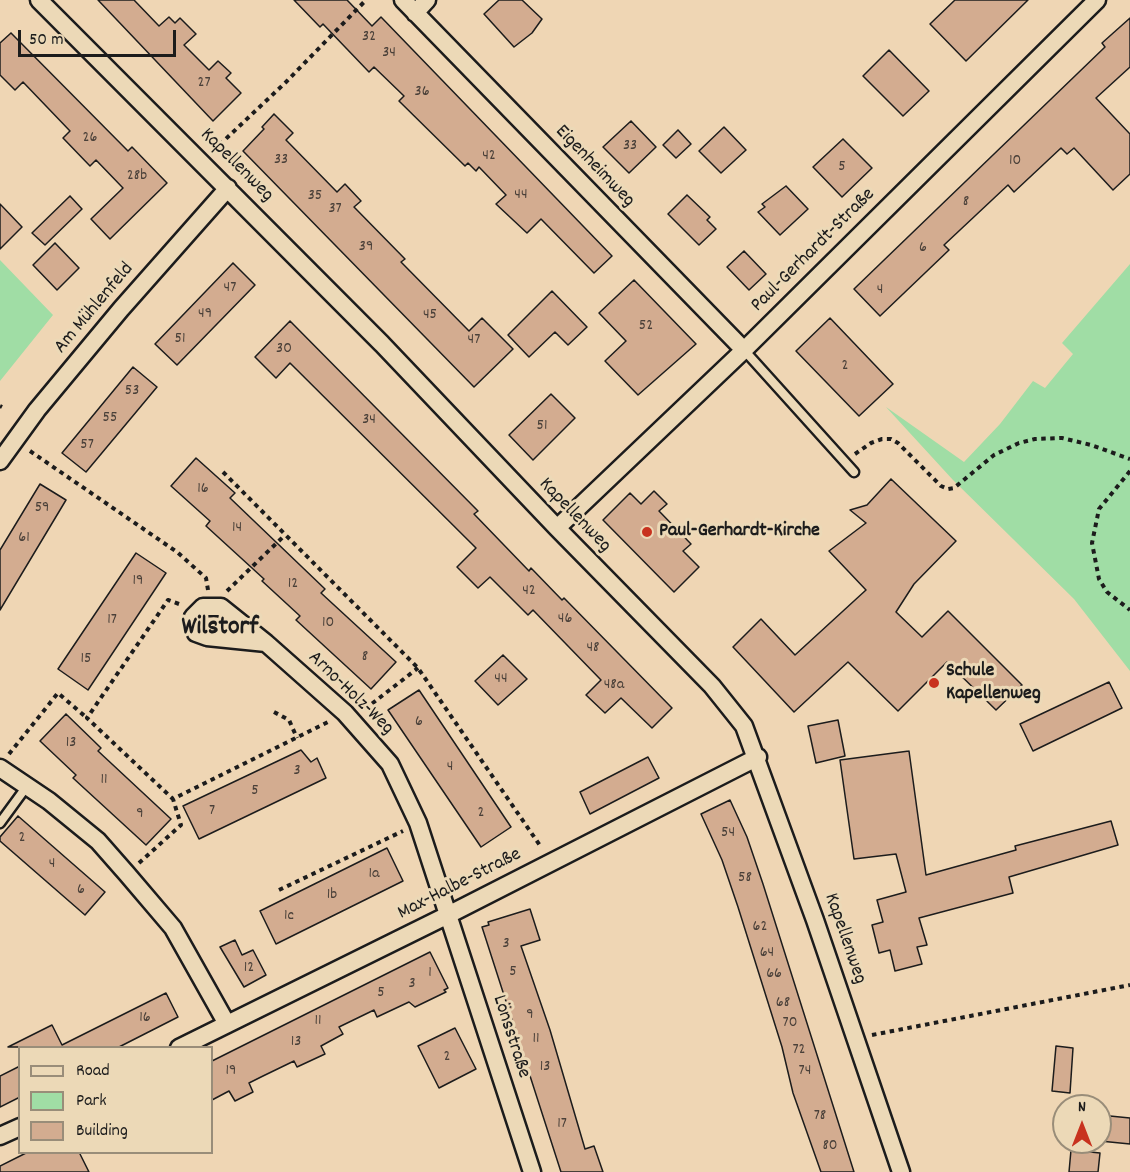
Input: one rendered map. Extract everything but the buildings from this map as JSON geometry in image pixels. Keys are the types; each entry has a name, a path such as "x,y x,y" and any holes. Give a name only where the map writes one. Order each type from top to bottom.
{"street":[{"name":"Kapellenweg","path":"39,0 382,344 557,528 712,686 744,726 758,757 901,1172"},
{"name":"Eigenheimweg","path":"403,0 744,350"},
{"path":"415,13 427,0"},
{"name":"Paul-Gerhardt-Straße","path":"557,528 744,350 1097,0"},
{"name":"Am Mühlenfeld","path":"0,461 37,410 118,313 228,188"},
{"path":"207,607 192,623 196,633 207,637 266,643"},
{"name":"Arno-Holz-Weg","path":"207,607 221,607 266,643 345,713 390,764 418,823 448,915"},
{"name":"Max-Halbe-Straße","path":"181,1046 448,915 758,757"},
{"path":"4,762 27,786 98,841 128,874 173,928 227,1024"},
{"name":"Lönsstraße","path":"448,915 532,1172"},
{"path":"0,1136 18,1128"}],"lane":[{"path":"744,350 854,472"},
{"path":"0,823 27,786"}],"path":[{"path":"201,162 286,82 366,0"},
{"path":"847,462 871,443 891,439 898,442 941,486 948,489 954,488 994,455 1035,439 1062,438 1091,445 1130,459"},
{"path":"27,448 177,552 206,578 207,607"},
{"path":"1130,471 1099,509 1092,543 1099,579 1107,592 1130,610"},
{"path":"223,472 418,668 552,862"},
{"path":"207,607 285,535"},
{"path":"87,718 168,600 207,607"},
{"path":"173,799 345,713 365,709 418,668"},
{"path":"4,762 58,693 87,718 173,799 181,825 128,874"},
{"path":"274,712 289,720 297,738"},
{"path":"279,890 418,823"},
{"path":"856,1038 1130,985"}],"green space":[{"path":"0,260 53,315 0,381"},
{"path":"1130,264 1130,671 1074,599 953,480 886,407 964,462 1000,424 1033,381 1045,388 1073,354 1062,343"}],"place":[{"name":"Paul-Gerhardt-Kirche","path":"647,532"},
{"name":"Schule Kapellenweg","path":"934,683"}],"district":[{"name":"Wilstorf","path":"220,629"}]}
